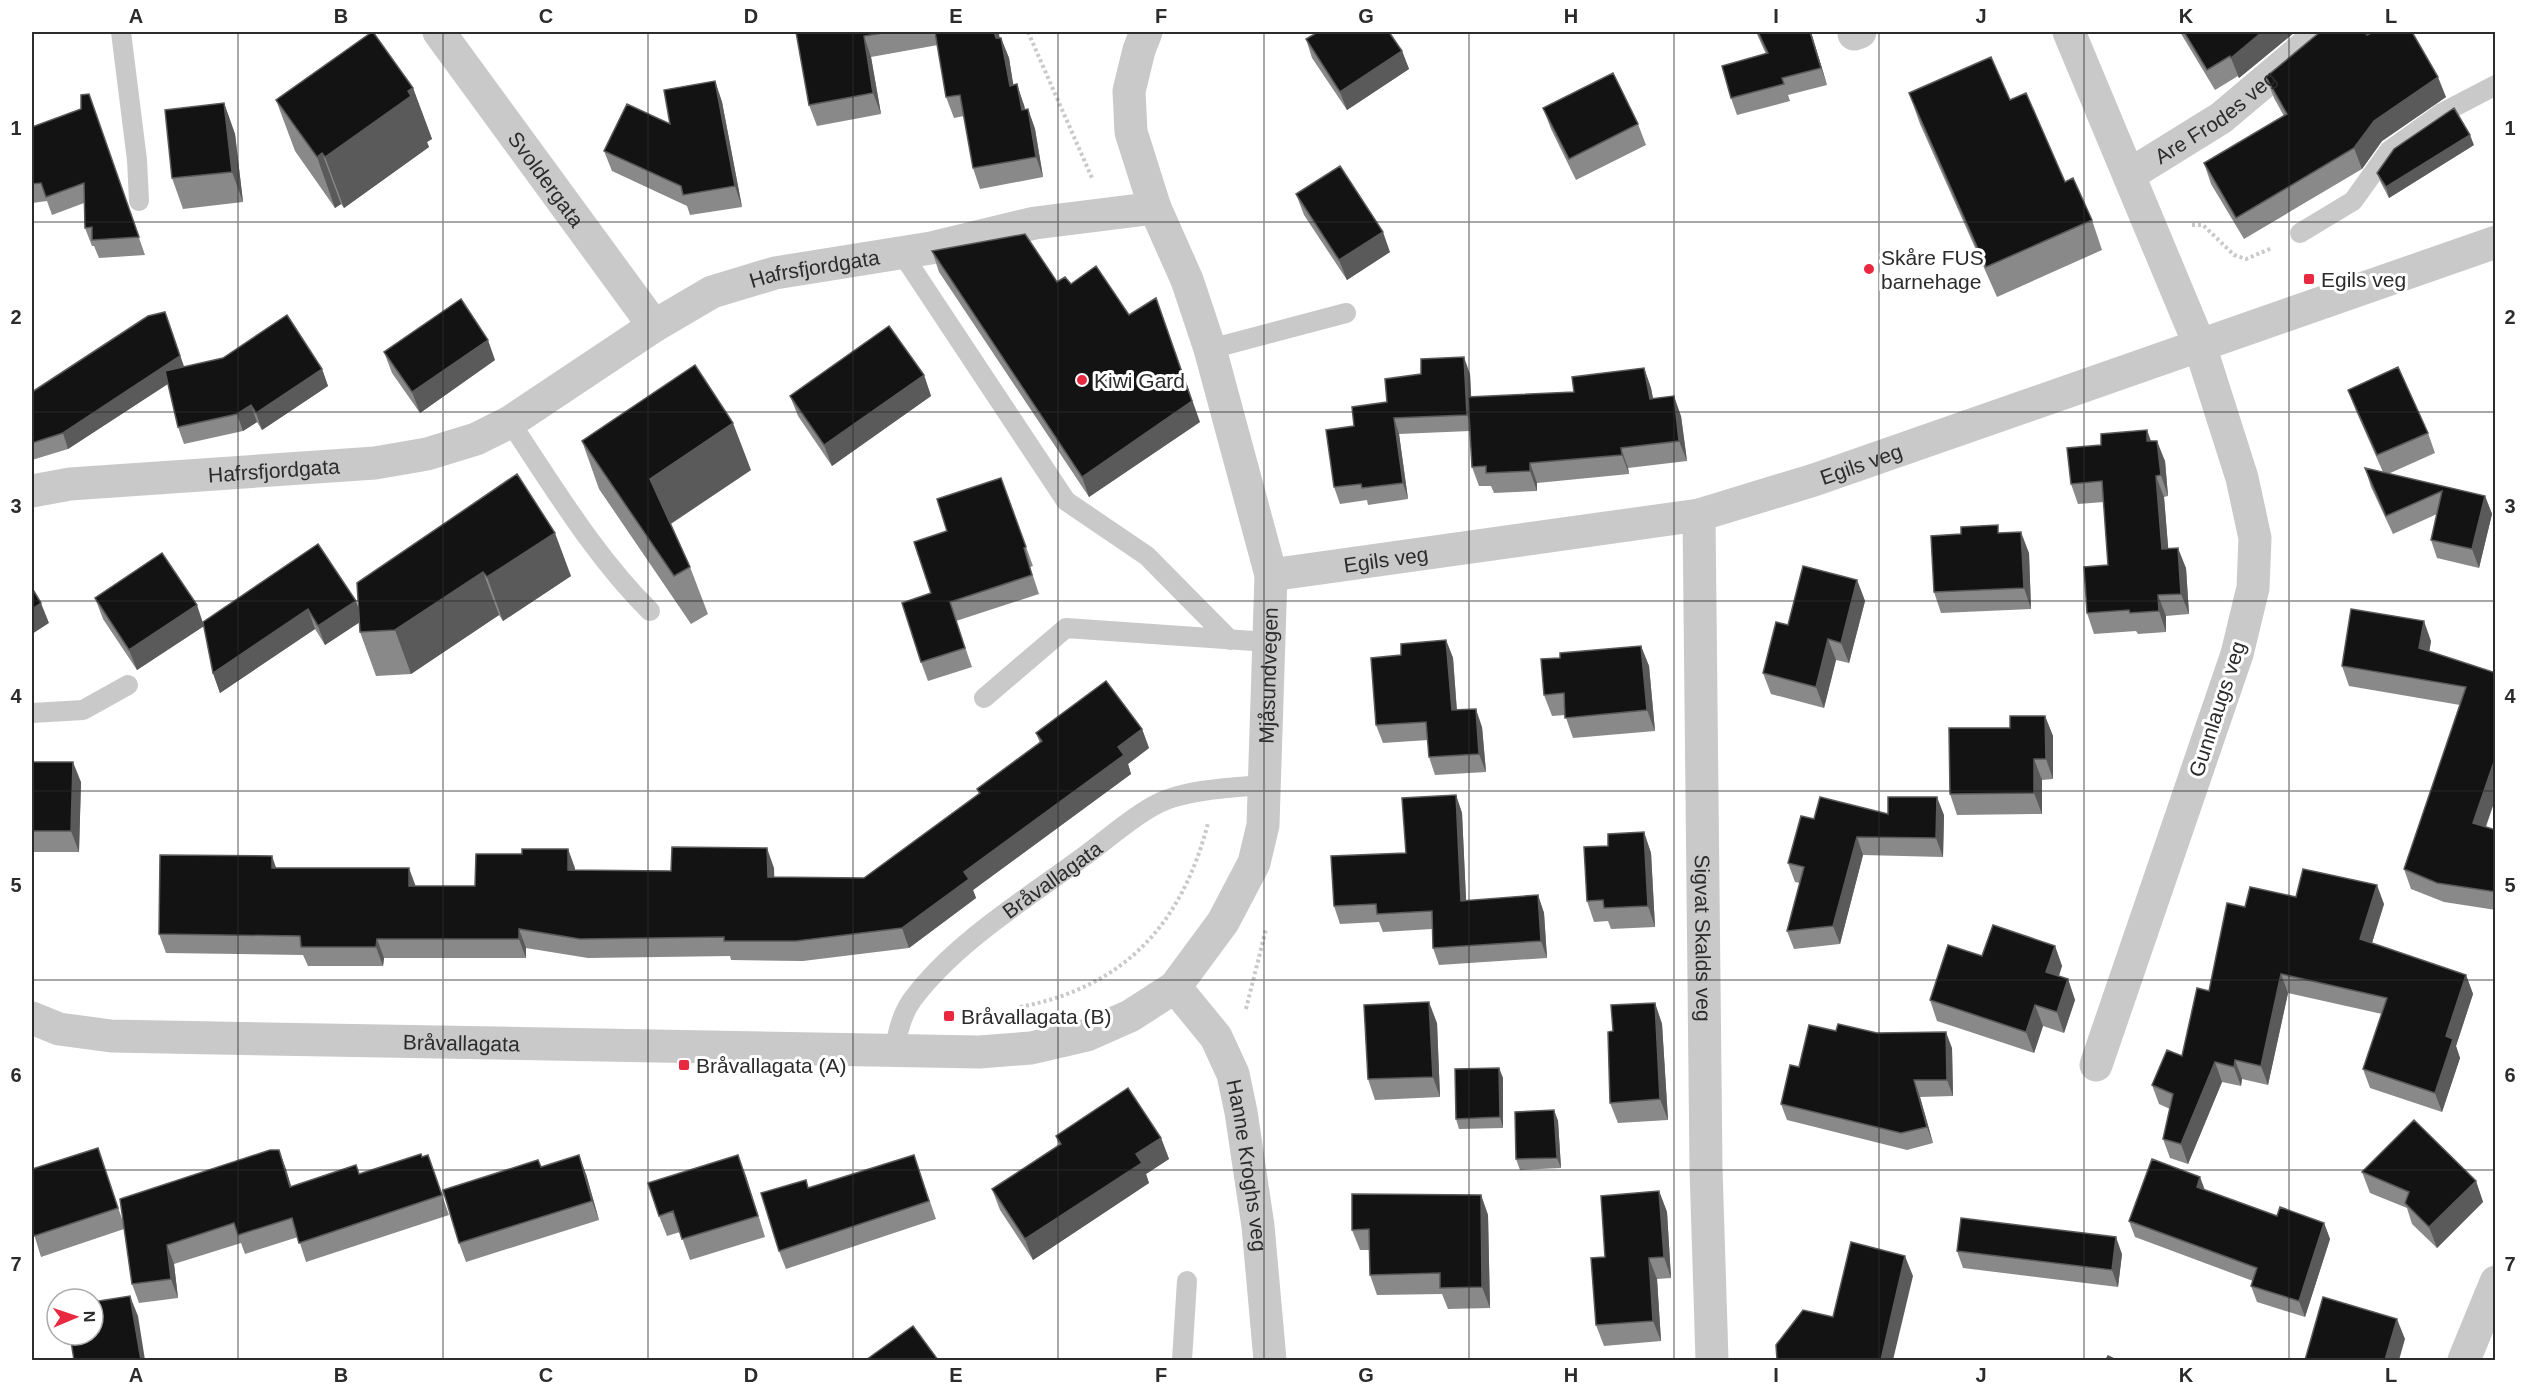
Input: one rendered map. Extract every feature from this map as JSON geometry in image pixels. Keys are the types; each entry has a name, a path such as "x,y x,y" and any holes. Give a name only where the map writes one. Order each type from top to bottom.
{"street":[{"name":"Svoldergata","path":"439,32 654,326"},
{"name":"Mjåsundvegen","path":"1146,32 1129,90 1131,132 1155,208 1187,280 1210,349 1271,575 1263,825 1254,863 1223,922 1175,987"},
{"name":"Are Frodes veg","path":"2069,32 2200,346"},
{"name":"Are Frodes veg","path":"2129,175 2221,118 2323,32"},
{"name":"Hafrsfjordgata","path":"32,491 70,484 375,463 427,454 476,439 510,422 654,326 712,292 775,273 901,252 1035,223 1155,208"},
{"name":"Egils veg","path":"1271,575 1699,515 1814,480 2496,242"},
{"name":"Gunnlaugs veg","path":"2096,1065 2237,654 2253,588 2255,538 2242,478 2200,346"},
{"name":"Sigvat Skalds veg","path":"1699,515 1706,1168 1712,1360"},
{"name":"Bråvallagata","path":"32,1018 59,1029 111,1036 979,1052 1031,1048 1087,1035 1130,1016 1175,987"},
{"name":"Hanne Kroghs veg","path":"1175,987 1216,1037 1233,1074 1258,1226 1270,1360"},
{"path":"2464,1360 2496,1282"}],"lane":[{"path":"122,32 137,160 139,201"},
{"path":"2300,233 2353,201 2389,151 2442,113 2496,85"},
{"path":"901,252 1065,501 1147,556 1230,640"},
{"path":"1210,349 1346,313"},
{"path":"510,422 616,574 650,611"},
{"path":"984,698 1066,628 1268,642"},
{"path":"32,713 83,710 128,685"},
{"name":"Bråvallagata","path":"895,1051 897,1028 912,1001 944,964 1003,916 1158,803 1209,790 1264,785"},
{"path":"1182,1360 1187,1281"}],"path":[{"path":"1028,32 1106,215"},
{"path":"2156,238 2185,225 2203,225 2234,255 2246,259 2300,233"},
{"path":"979,1052 1006,1011 1074,991 1123,964 1152,938 1184,893 1199,854 1212,807 1209,790"}],"building":[{"path":"372,32 413,88 408,91 411,96 325,157 322,153 317,157 276,100"},
{"path":"796,32 889,32 864,36 873,93 809,105"},
{"path":"935,32 994,32 996,38 1001,38 1010,86 1017,84 1022,110 1028,109 1036,157 973,168 960,95 946,97"},
{"path":"1318,32 1389,32 1402,51 1340,92 1306,39"},
{"path":"1758,32 1810,32 1821,68 1782,78 1784,84 1731,98 1722,66 1768,53"},
{"path":"2184,32 2262,32 2231,58 2230,56 2207,70"},
{"path":"2320,32 2365,32 2367,35 2373,32 2412,32 2438,77 2374,121 2354,148 2236,218 2204,163 2287,114 2266,77"},
{"path":"1991,57 2010,100 2026,93 2065,182 2073,178 2092,220 1986,267 1909,93"},
{"path":"1613,73 1638,124 1569,159 1543,108"},
{"path":"715,81 735,186 683,195 681,186 604,151 627,104 670,124 664,90"},
{"path":"89,94 139,237 92,240 92,227 85,228 84,183 46,197 41,183 32,184 32,127 81,109 81,95"},
{"path":"224,103 232,172 172,178 165,110"},
{"path":"2454,108 2470,135 2386,187 2377,173 2394,149"},
{"path":"1340,166 1383,232 1339,260 1296,194"},
{"path":"1025,234 1057,282 1065,277 1071,284 1096,266 1129,315 1156,298 1192,401 1082,477 932,251"},
{"path":"461,299 488,340 412,392 384,352"},
{"path":"165,312 180,356 63,433 32,443 32,392 148,316"},
{"path":"287,315 322,369 256,413 251,405 237,414 178,427 165,371 223,358"},
{"path":"889,326 924,375 824,445 790,396"},
{"path":"1464,357 1467,415 1394,418 1403,483 1362,488 1361,484 1334,487 1326,430 1354,426 1352,407 1387,402 1385,379 1421,374 1421,359"},
{"path":"695,365 733,423 650,479 690,567 674,576 582,441"},
{"path":"2398,367 2428,433 2377,455 2348,390"},
{"path":"1644,368 1650,399 1674,396 1679,441 1621,448 1622,455 1530,463 1530,471 1486,473 1486,466 1472,467 1468,397 1574,392 1572,377"},
{"path":"2147,430 2147,441 2157,441 2161,475 2156,476 2162,549 2178,548 2181,594 2158,595 2159,611 2130,613 2129,610 2087,613 2084,567 2108,565 2102,481 2071,484 2067,448 2101,445 2101,434"},
{"path":"2365,468 2485,496 2472,549 2431,540 2442,491 2386,516"},
{"path":"517,474 555,533 487,577 483,572 395,630 360,632 357,583"},
{"path":"1001,478 1026,547 1024,548 1032,575 950,602 965,648 921,662 902,603 931,593 914,542 947,531 937,499"},
{"path":"1998,525 1998,533 2021,532 2024,588 1934,592 1931,536 1961,534 1961,527"},
{"path":"318,544 356,601 318,626 308,609 213,673 203,622"},
{"path":"162,553 197,605 129,650 95,598"},
{"path":"1803,566 1857,580 1841,643 1828,639 1816,687 1763,673 1776,622 1788,625"},
{"path":"32,588 41,603 32,609"},
{"path":"2351,609 2424,621 2419,648 2496,673 2496,756 2473,823 2496,830 2496,892 2437,883 2404,869 2466,687 2342,666"},
{"path":"1446,640 1452,710 1476,709 1479,754 1429,757 1426,722 1376,725 1371,658 1401,655 1401,644"},
{"path":"1641,646 1647,710 1565,718 1564,693 1544,695 1541,659 1560,658 1560,653"},
{"path":"1106,681 1142,729 1118,747 1124,755 964,872 969,879 902,928 796,941 724,941 724,937 580,939 519,929 519,939 377,939 376,947 301,947 300,936 159,934 160,855 272,856 272,868 409,868 409,886 475,886 476,854 522,854 522,849 568,849 568,870 671,871 672,847 767,848 768,877 864,878 980,793 977,789 1042,741 1036,733"},
{"path":"2010,716 2045,716 2046,759 2034,759 2034,793 1950,794 1949,728 2010,728"},
{"path":"32,762 73,762 71,831 32,831"},
{"path":"1456,795 1461,901 1538,895 1541,941 1433,948 1432,911 1377,914 1376,904 1334,906 1331,856 1406,853 1402,798"},
{"path":"1820,797 1888,814 1888,797 1937,797 1936,838 1857,837 1833,926 1787,931 1804,867 1788,863 1801,816 1814,819"},
{"path":"1644,832 1648,906 1604,908 1603,900 1587,901 1584,847 1608,846 1608,834"},
{"path":"2303,869 2377,885 2360,939 2466,975 2446,1036 2453,1039 2435,1093 2363,1069 2387,998 2281,974 2261,1066 2235,1060 2234,1067 2215,1062 2181,1144 2163,1139 2173,1094 2152,1085 2167,1050 2182,1056 2197,988 2209,991 2227,903 2245,907 2250,887 2296,897"},
{"path":"1993,925 2055,946 2046,972 2068,979 2057,1012 2035,1005 2026,1032 1930,1000 1948,945 1982,956"},
{"path":"1429,1002 1433,1077 1368,1079 1364,1005"},
{"path":"1655,1003 1660,1099 1610,1103 1608,1032 1613,1031 1611,1005"},
{"path":"1838,1024 1877,1033 1946,1032 1947,1080 1914,1080 1927,1127 1901,1133 1781,1104 1790,1065 1799,1067 1809,1025 1836,1031"},
{"path":"1499,1068 1500,1117 1456,1119 1455,1069"},
{"path":"1128,1088 1161,1138 1136,1154 1142,1163 1025,1239 992,1189 1061,1144 1056,1136"},
{"path":"1554,1110 1557,1158 1516,1159 1515,1112"},
{"path":"2414,1120 2476,1181 2429,1227 2405,1203 2409,1192 2362,1172"},
{"path":"98,1148 118,1208 34,1236 32,1169"},
{"path":"270,1150 279,1150 290,1187 356,1165 359,1174 421,1154 422,1157 428,1155 442,1195 299,1243 292,1218 238,1235 234,1223 167,1245 171,1279 132,1284 120,1199"},
{"path":"579,1155 592,1201 459,1243 443,1190 538,1160 541,1167"},
{"path":"738,1155 758,1216 682,1239 673,1211 659,1216 648,1183"},
{"path":"914,1155 929,1201 779,1251 761,1193 806,1180 808,1188"},
{"path":"2152,1159 2200,1177 2197,1187 2277,1216 2280,1207 2324,1223 2299,1301 2251,1286 2257,1268 2129,1221"},
{"path":"1659,1191 1664,1257 1649,1258 1653,1321 1596,1325 1591,1258 1605,1257 1601,1196"},
{"path":"1352,1194 1481,1195 1482,1287 1440,1288 1440,1273 1370,1275 1369,1229 1352,1230"},
{"path":"1961,1218 2116,1237 2112,1270 1957,1251"},
{"path":"1851,1242 1905,1256 1881,1360 1777,1360 1776,1345 1803,1310 1833,1317"},
{"path":"130,1296 141,1360 74,1360 72,1347 105,1347 105,1300"},
{"path":"2323,1297 2397,1319 2385,1360 2305,1360"},
{"path":"913,1326 938,1360 866,1360"}],"place":[{"name":"Skåre FUS barnehage","path":"1869,269"},
{"name":"Egils veg","path":"2309,279"},
{"name":"Kiwi Gard","path":"1082,380"},
{"name":"Bråvallagata (B)","path":"949,1016"},
{"name":"Bråvallagata (A)","path":"684,1065"}]}
